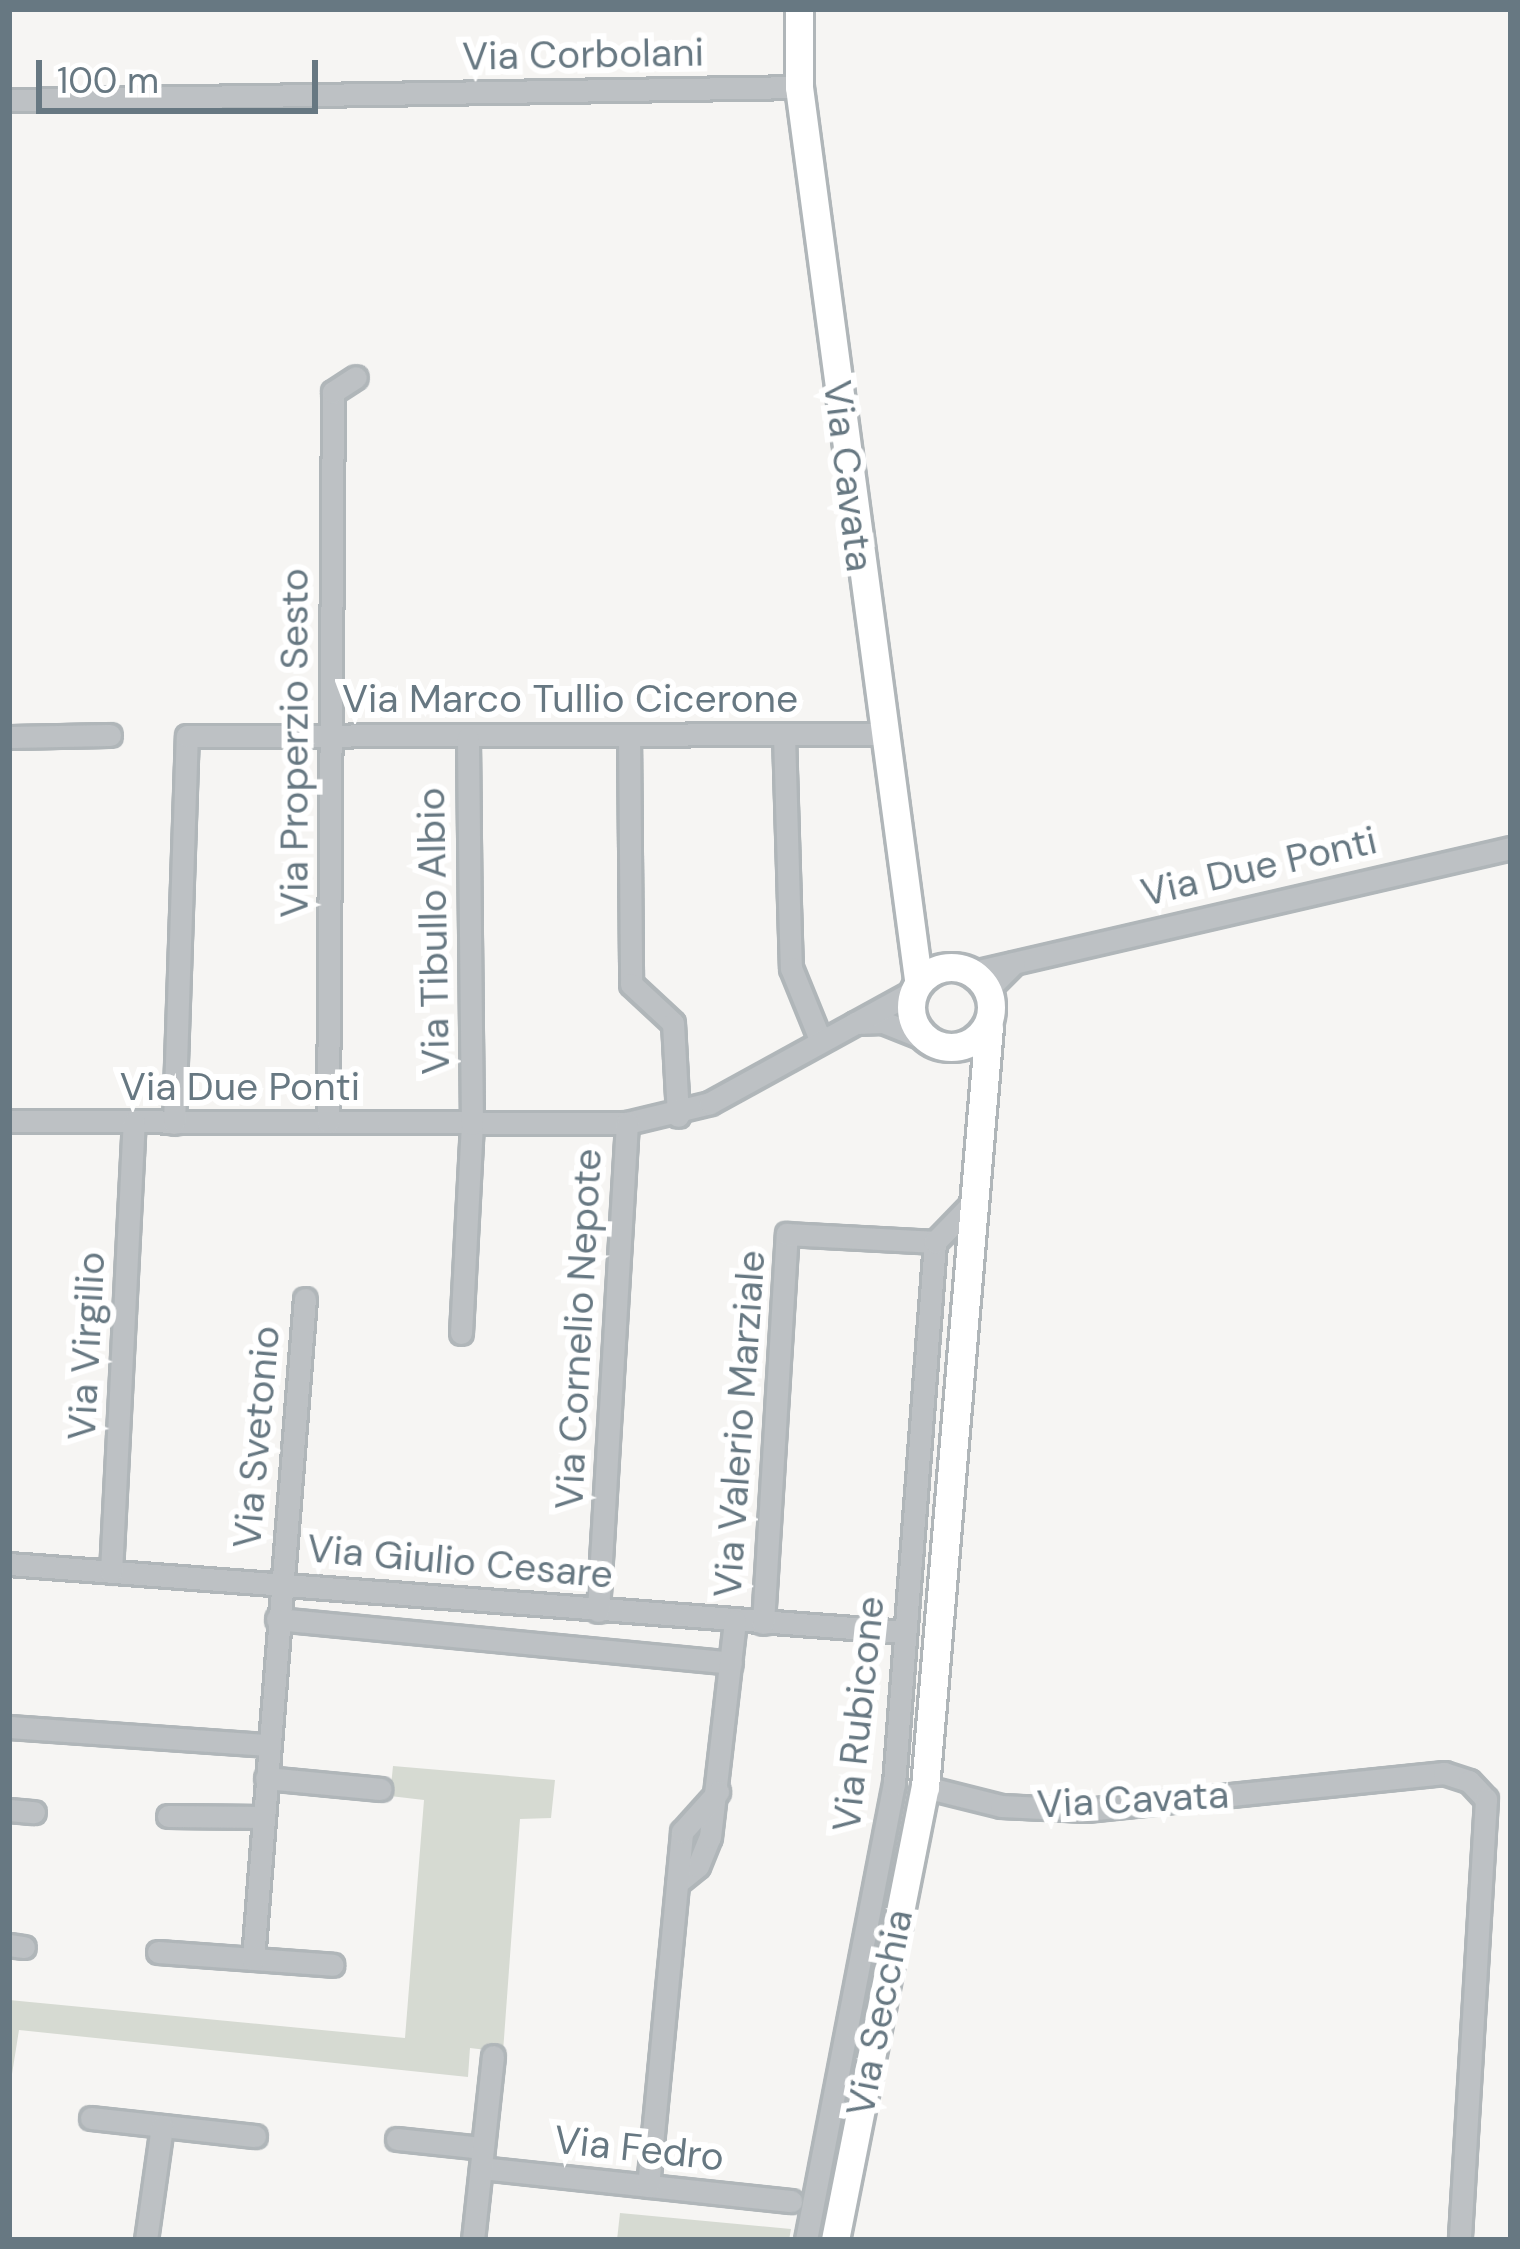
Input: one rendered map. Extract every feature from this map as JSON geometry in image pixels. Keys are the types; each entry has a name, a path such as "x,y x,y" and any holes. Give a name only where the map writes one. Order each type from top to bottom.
{"main road":[{"name":"Via Cavata","path":"799,9 799,87 880,734 916,985 936,1044"},
{"path":"913,941 967,977 988,1027 976,1123 925,1787"},
{"path":"916,985 967,977"},
{"path":"936,1044 967,1047 988,1027"},
{"path":"936,1044 976,1123"},
{"name":"Via Secchia","path":"835,2240 925,1787"}],"street":[{"name":"Via Corbolani","path":"9,100 799,87"},
{"name":"Via Properzio Sesto","path":"328,1122 333,392 356,377"},
{"name":"Via Marco Tullio Cicerone","path":"174,1123 187,736 880,734"},
{"path":"9,737 110,735"},
{"path":"784,735 790,968 819,1036"},
{"path":"629,736 631,984 673,1023 678,1116"},
{"name":"Via Tibullo Albio","path":"468,738 472,1124"},
{"name":"Via Due Ponti","path":"967,977 1022,957 1511,848"},
{"name":"Via Due Ponti","path":"9,1121 627,1123 678,1116 916,985"},
{"name":"Via Due Ponti","path":"842,1025 883,1022 936,1044"},
{"name":"Via Virgilio","path":"111,1572 134,1123"},
{"name":"Via Cornelio Nepote","path":"598,1611 627,1123"},
{"path":"461,1333 472,1124"},
{"path":"935,1242 971,1205"},
{"name":"Via Valerio Marziale","path":"764,1622 787,1234 935,1242"},
{"name":"Via Rubicone","path":"806,2240 894,1784 935,1242"},
{"name":"Via Svetonio","path":"253,1959 279,1582 305,1300"},
{"name":"Via Giulio Cesare","path":"9,1564 905,1632"},
{"name":"Via Giulio Cesare","path":"278,1619 731,1663"},
{"path":"648,2186 677,1883 698,1866 718,1792 735,1621"},
{"path":"9,1727 268,1744"},
{"name":"Via Cavata","path":"925,1787 1001,1805 1086,1810 1444,1773 1469,1781 1486,1799 1460,2240"},
{"path":"266,1778 380,1789"},
{"path":"9,1810 34,1812"},
{"path":"168,1816 262,1817"},
{"path":"158,1952 333,1965"},
{"path":"473,2240 493,2056"},
{"path":"92,2118 255,2137"},
{"path":"146,2240 162,2126"},
{"name":"Via Fedro","path":"397,2139 648,2186 790,2200"}],"shaded area":[{"path":"393,1766 555,1780 551,1818 520,1819 503,2052 470,2048 468,2077 19,2030 9,2093 9,2000 405,2038 424,1800 390,1796"},
{"path":"620,2213 791,2229 789,2240 617,2240"}]}
